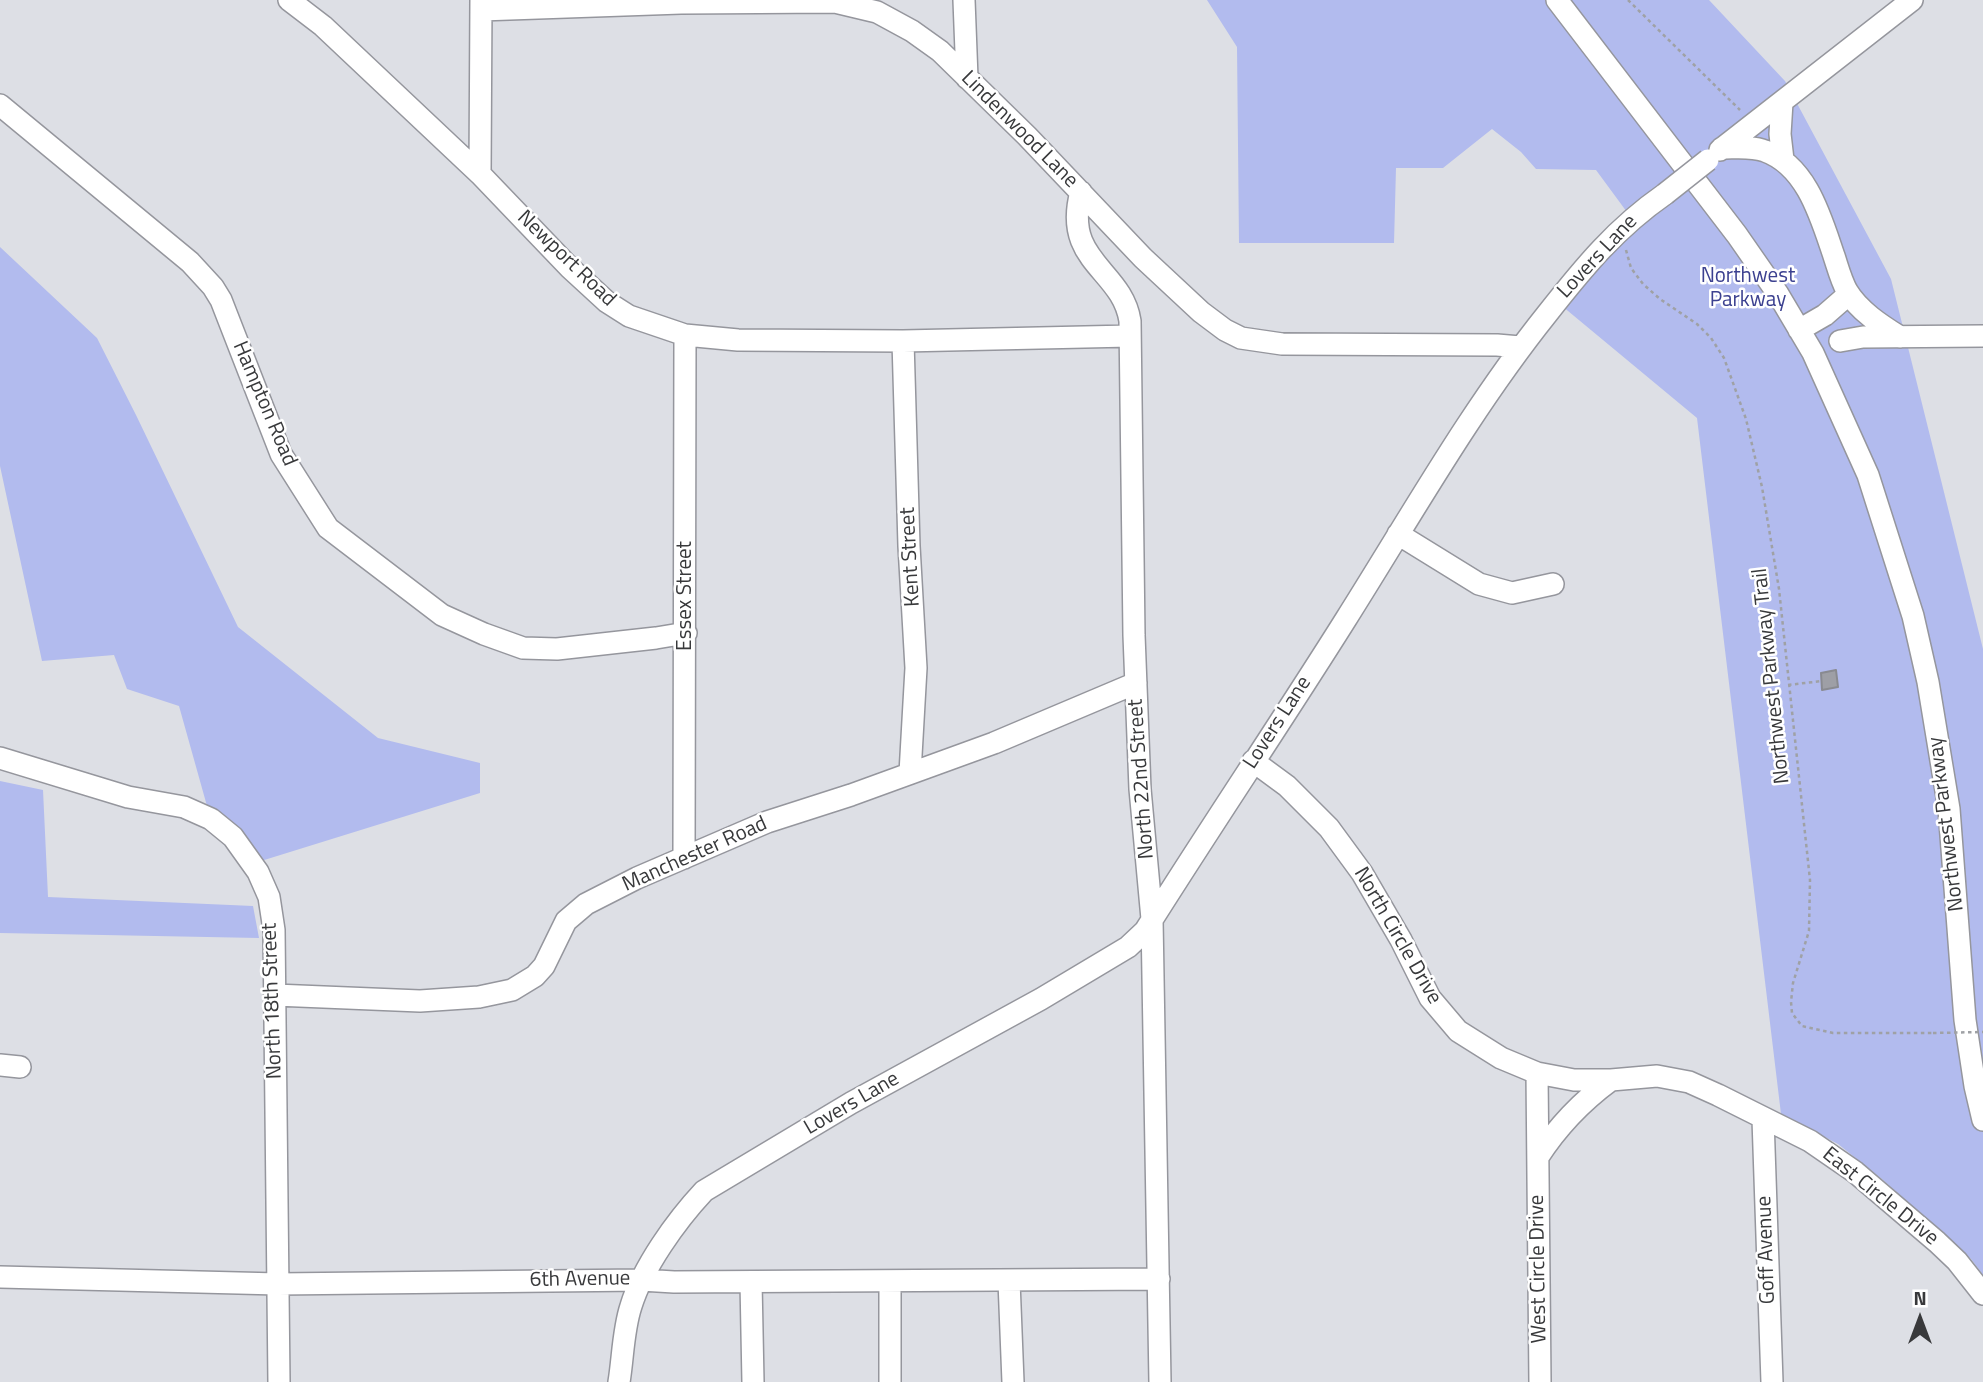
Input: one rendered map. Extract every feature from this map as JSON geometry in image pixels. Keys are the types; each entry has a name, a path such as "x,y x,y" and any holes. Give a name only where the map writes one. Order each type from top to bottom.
{"street":[{"name":"Newport Road","path":"289,0 323,26 480,174 570,268 607,302 629,316 685,335 738,340 903,341 1130,336"},
{"path":"964,0 967,78"},
{"name":"Northwest Parkway","path":"1557,0 1737,235 1778,294 1813,353 1851,434 1885,522 1913,616 1928,682 1949,809 1965,1020 1983,1120"},
{"name":"Lovers Lane","path":"619,1382 630,1308 642,1280 686,1210 704,1191 851,1103 1041,999 1128,947 1145,931 1473,414 1520,347 1583,268 1624,225 1912,0"},
{"name":"Lindenwood Lane","path":"481,5 521,10 681,3 835,2 877,12 912,31 940,51 1143,258 1201,312 1225,330 1241,338 1282,344 1520,347"},
{"path":"480,174 481,5"},
{"path":"1782,102 1780,134 1783,160"},
{"name":"Hampton Road","path":"0,105 190,262 214,288 222,300 281,454 328,528 355,549 442,615 523,648 557,649 686,632"},
{"path":"1715,154 1760,149 1783,160 1809,192 1856,302 1856,326 1839,341 1813,353"},
{"name":"North 22nd Street","path":"1081,192 1078,203 1079,238 1086,252 1128,308 1130,336 1140,789 1153,919 1160,1382"},
{"path":"1798,330 1856,302"},
{"path":"1856,302 1878,323 1900,337"},
{"name":"Essex Street","path":"684,858 685,335"},
{"path":"1839,341 1983,336"},
{"name":"Kent Street","path":"903,341 909,546 916,668 910,773"},
{"path":"1398,534 1479,583 1512,593 1553,584"},
{"name":"Manchester Road","path":"275,995 420,1001 480,997 512,990 535,976 544,965 566,921 586,904 767,822 994,743 1136,684"},
{"name":"North 18th Street","path":"0,758 128,797 184,807 211,819 233,837 258,872 269,897 274,930 279,1382"},
{"name":"North Circle Drive","path":"1253,761 1287,786 1329,828 1362,873 1401,940 1430,998 1458,1031 1502,1058 1537,1073 1574,1080 1657,1076 1689,1082 1763,1119"},
{"name":"West Circle Drive","path":"1537,1073 1539,1382"},
{"path":"1538,1157 1574,1110 1611,1080"},
{"name":"East Circle Drive","path":"1763,1119 1810,1141 1855,1172 1937,1242 1983,1294"},
{"name":"Goff Avenue","path":"1763,1119 1772,1382"},
{"name":"6th Avenue","path":"0,1277 278,1284 1159,1279"},
{"path":"1009,1281 1013,1382"},
{"path":"751,1282 753,1382"},
{"path":"890,1282 890,1382"}],"path":[{"path":"1628,0 1754,123"},
{"name":"Northwest Parkway Trail","path":"1627,239 1626,253 1631,268 1643,284 1697,324 1711,338 1724,358 1746,419 1772,539 1810,880 1809,931 1793,982 1792,1013 1802,1026 1833,1033 1983,1032"},
{"path":"1788,685 1822,681"}],"green space":[{"name":"Northwest Parkway","path":"1207,0 1709,0 1785,81 1891,279 1983,649 1983,1275 1971,1259 1883,1180 1838,1144 1781,1114 1697,418 1562,306 1635,223 1596,170 1536,169 1521,152 1492,129 1443,168 1396,168 1394,243 1239,243 1237,47"},
{"path":"0,247 97,338 238,627 378,738 480,763 480,793 261,861 239,828 207,806 179,706 127,689 114,655 42,661 0,466"},
{"path":"0,781 43,790 48,897 253,906 259,938 0,933"}],"building":[{"path":"1836,670 1838,687 1822,690 1821,673"}]}
